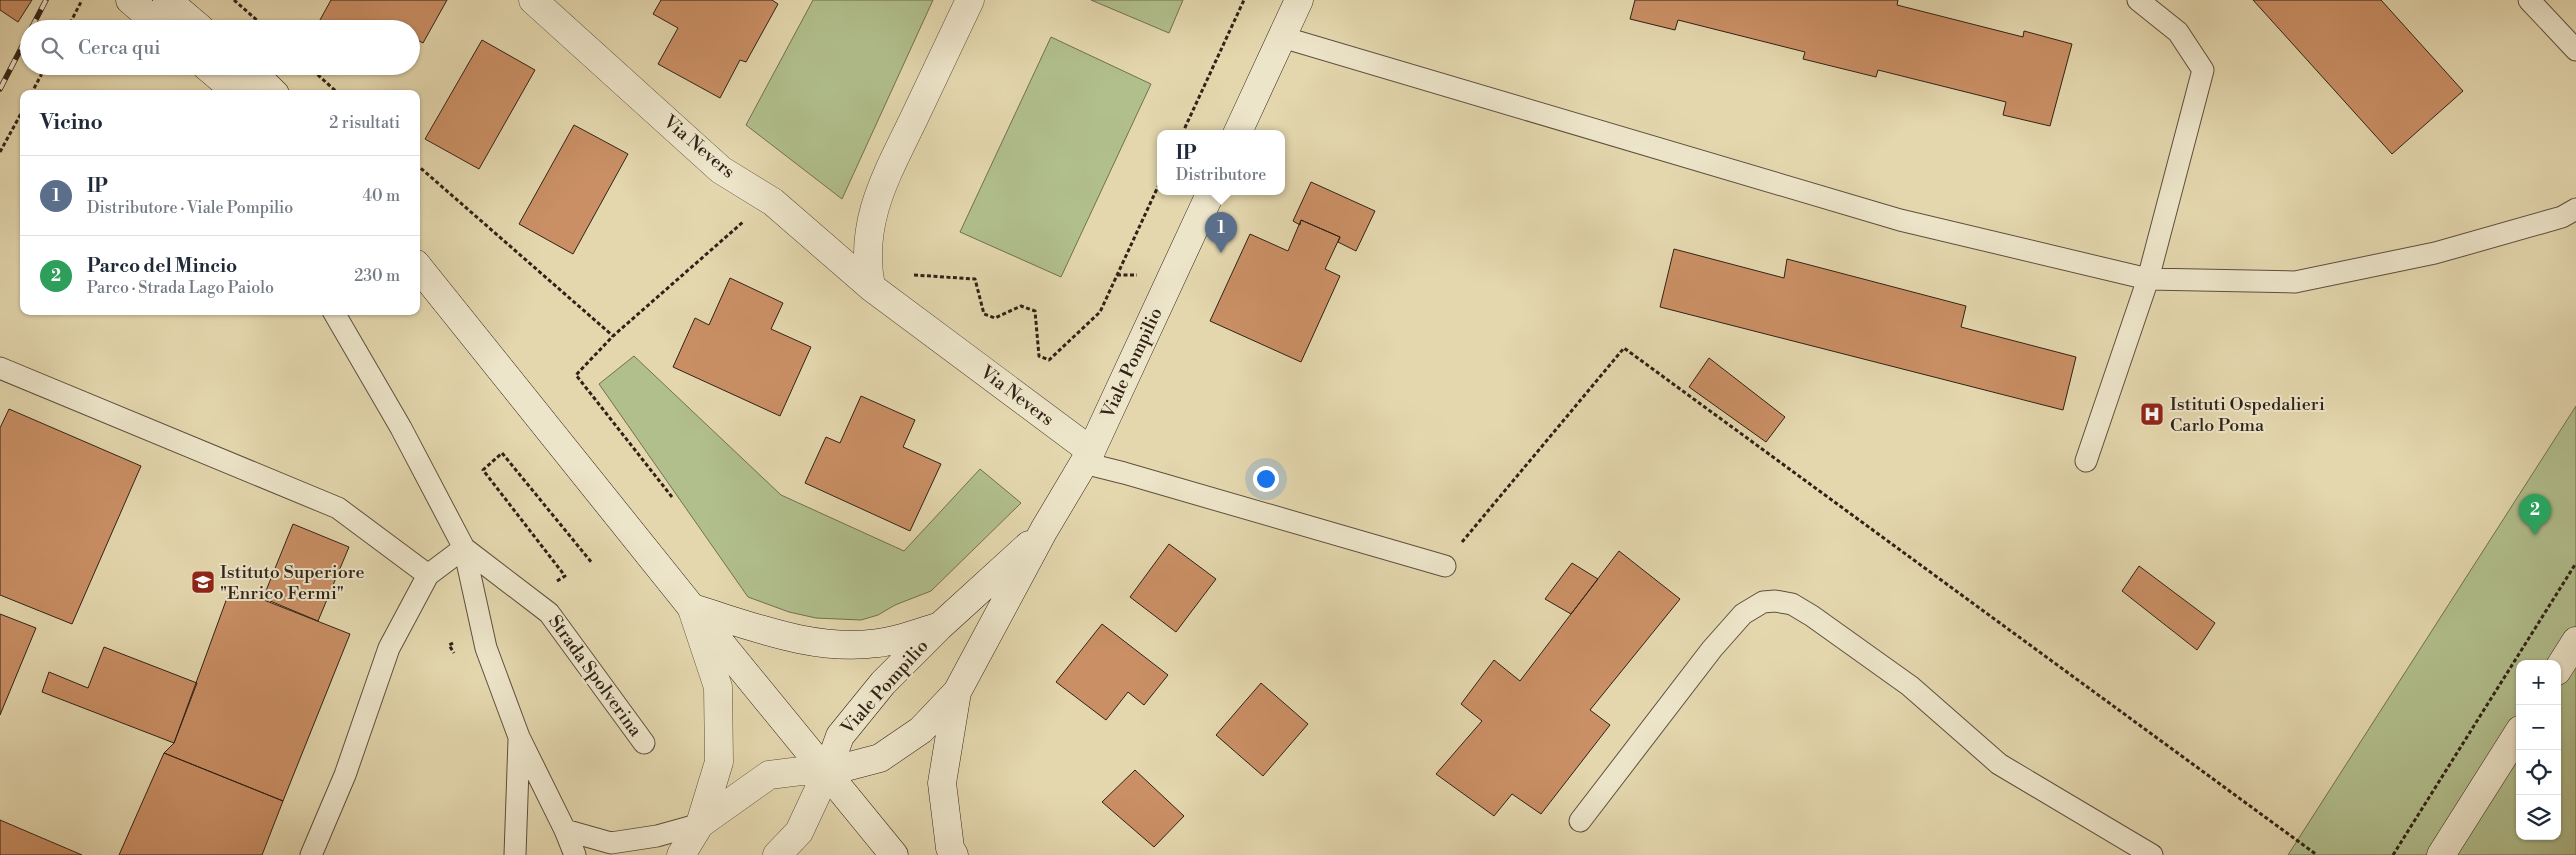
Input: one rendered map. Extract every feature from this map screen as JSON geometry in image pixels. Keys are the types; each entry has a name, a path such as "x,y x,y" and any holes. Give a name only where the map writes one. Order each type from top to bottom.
{"street":[{"path":"130,0 153,20"},
{"path":"167,0 190,20"},
{"name":"Via Nevers","path":"533,0 721,170 772,202 1087,457"},
{"path":"870,280 866,258 868,232 878,193 970,0"},
{"path":"1239,130 1299,0"},
{"path":"217,75 234,90"},
{"path":"255,75 271,90"},
{"name":"Viale Pompilio","path":"827,772 880,758 920,730 957,692 1044,530 1087,457 1210,195"},
{"path":"420,269 692,608 894,855"},
{"name":"Viale Pompilio","path":"827,772 840,736 848,723 883,683 939,627 1044,530"},
{"path":"681,855 700,824 719,762 718,687 692,608"},
{"name":"Viale Pompilio","path":"692,608 794,638 829,644 878,644 939,627"},
{"path":"2561,664 2576,641"},
{"name":"Viale Pompilio","path":"954,855 950,848 942,783 957,692"},
{"path":"2441,855 2516,736"},
{"path":"700,824 769,774 802,771 827,772"},
{"path":"777,855 799,832 827,772"}],"lane":[{"path":"2086,461 2148,279 2203,70 2178,32 2138,0"},
{"path":"2529,0 2576,50"},
{"path":"1282,37 1900,220 2148,279 2295,282 2435,253 2562,217 2576,208"},
{"path":"335,315 401,428 464,548 486,648 519,737 566,830 575,855"},
{"path":"0,368 338,508 428,575"},
{"path":"1087,457 1124,473 1445,566"},
{"path":"311,855 345,775 389,648 428,575 464,548"},
{"name":"Strada Spolverina","path":"464,548 549,613 644,743"},
{"path":"1580,821 1718,642 1743,614 1762,602 1775,601 1792,604 1812,616 1910,686 1999,764 2152,855"},
{"path":"515,855 519,737"},
{"path":"566,830 611,844 657,836 700,824"}],"path":[{"path":"72,20 82,0"},
{"path":"234,0 257,20"},
{"path":"1184,130 1244,0"},
{"path":"33,90 41,75"},
{"path":"318,75 334,90"},
{"path":"0,152 20,115"},
{"path":"420,167 613,336"},
{"path":"870,280 975,279 984,314 994,318 1021,306 1036,311 1039,356 1049,360 1100,312 1157,189"},
{"path":"672,497 576,375 613,336 744,221"},
{"path":"1458,546 1624,348 2317,855"},
{"path":"565,576 482,470 502,453 592,564"},
{"path":"2394,855 2576,563"},
{"path":"449,645 458,660"}],"green space":[{"path":"813,0 933,0 842,199 746,125"},
{"path":"1091,0 1183,0 1169,33"},
{"path":"1051,37 1151,84 1061,277 960,232"},
{"path":"634,356 781,495 904,551 980,469 1021,503 931,591 895,605 878,615 861,620 816,618 789,612 748,597 599,384"},
{"path":"2576,406 2576,855 2288,855"}],"building":[{"path":"0,0 32,0 18,22 0,10"},
{"path":"331,0 447,0 423,43 420,42 420,20 320,20"},
{"path":"661,0 772,0 778,4 746,62 740,60 720,98 658,64 678,28 653,14"},
{"path":"1635,0 1898,0 1897,5 2023,37 2024,31 2072,44 2050,126 2003,115 2006,102 1878,70 1876,77 1803,59 1805,52 1678,20 1675,30 1630,19"},
{"path":"2253,0 2381,0 2463,91 2392,154"},
{"path":"482,40 535,70 479,169 425,139"},
{"path":"574,125 628,154 573,254 519,224"},
{"path":"1311,182 1375,211 1356,251 1338,242 1340,237 1301,220 1300,225 1293,221"},
{"path":"1301,220 1340,237 1325,269 1340,276 1301,362 1210,321 1250,234 1288,251"},
{"path":"1674,249 1784,278 1787,259 1966,306 1961,327 2076,357 2063,410 1660,307"},
{"path":"730,278 783,303 771,329 811,347 780,416 673,367 695,318 709,325"},
{"path":"1709,358 1785,417 1766,442 1689,387"},
{"path":"861,396 915,420 903,447 941,464 910,531 805,483 826,437 840,443"},
{"path":"9,409 141,466 72,624 0,595 0,428"},
{"path":"293,524 349,547 318,621 263,598"},
{"path":"1169,544 1216,579 1176,632 1130,597"},
{"path":"1619,551 1680,599 1590,710 1610,725 1541,814 1512,794 1494,816 1436,774 1482,721 1461,704 1494,660 1520,681"},
{"path":"1572,563 1598,579 1571,614 1545,599"},
{"path":"2139,566 2215,623 2197,650 2122,591"},
{"path":"231,587 350,634 283,801 164,753 174,743"},
{"path":"0,614 36,628 0,715"},
{"path":"1102,624 1168,675 1144,705 1128,692 1106,720 1056,682"},
{"path":"104,647 197,683 174,743 42,692 49,672 88,688"},
{"path":"1261,683 1308,724 1263,776 1216,735"},
{"path":"164,753 283,801 262,855 119,855"},
{"path":"1135,770 1184,816 1154,847 1102,802"},
{"path":"0,820 82,855 0,855"}],"railway":[{"path":"36,20 46,0"},
{"path":"0,89 20,50"}],"place":[{"name":"IP","path":"1221,253"},
{"name":"Istituti Ospedalieri Carlo Poma","path":"2152,414"},
{"name":"Parco del Mincio","path":"2535,535"},
{"name":"Istituto Superiore \"Enrico Fermi\"","path":"203,582"}]}
